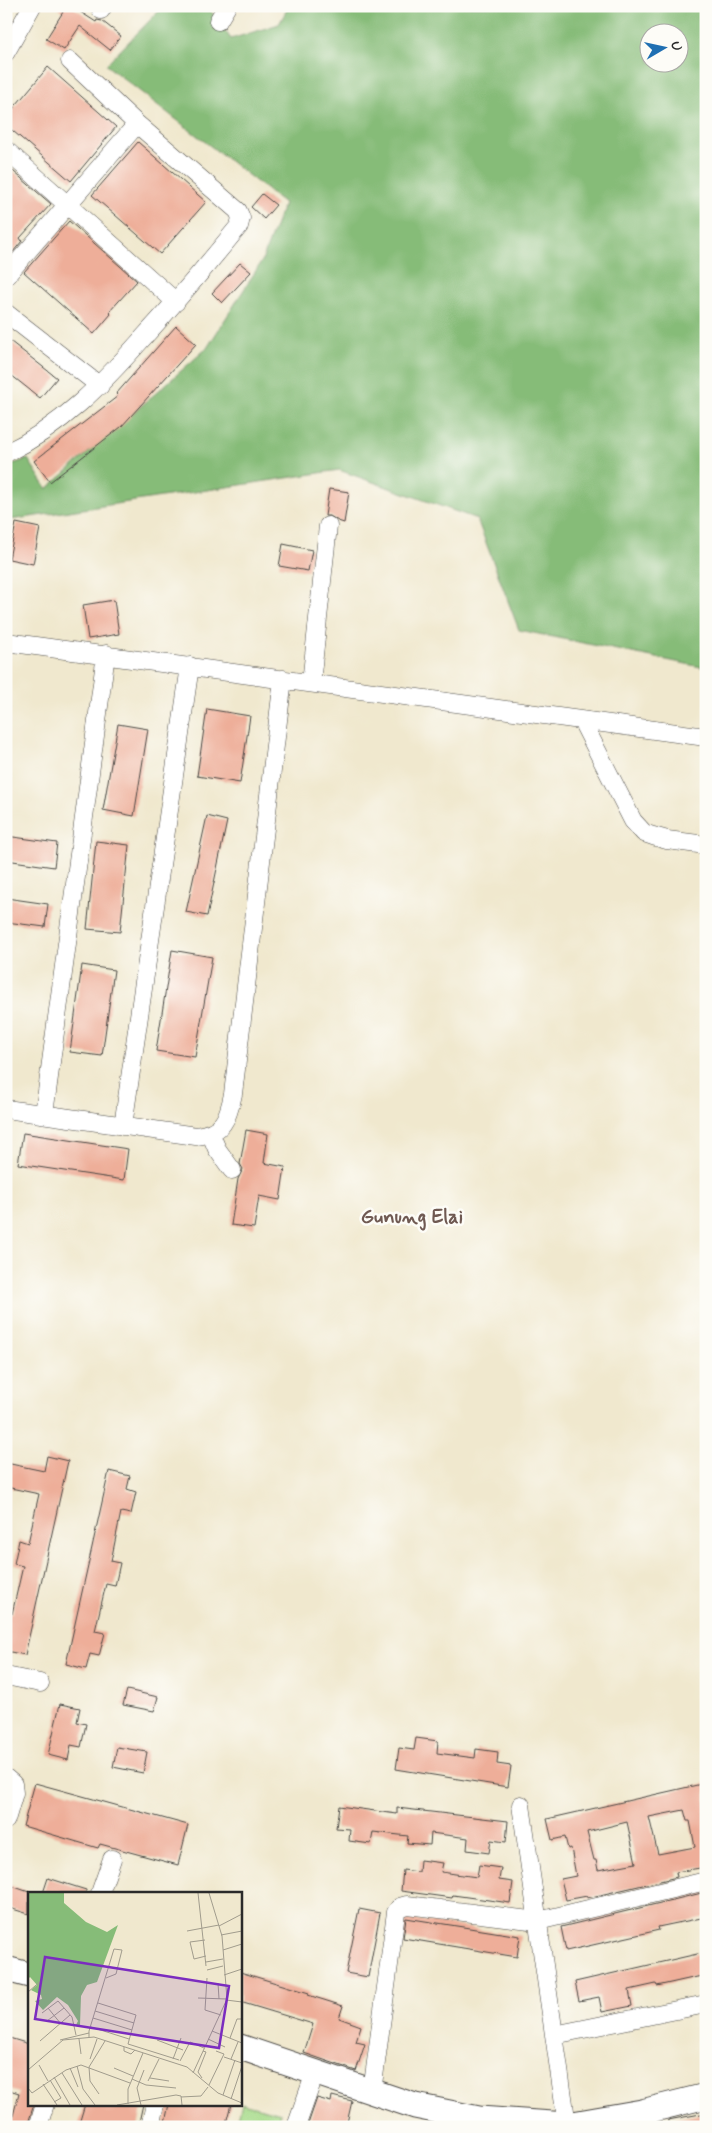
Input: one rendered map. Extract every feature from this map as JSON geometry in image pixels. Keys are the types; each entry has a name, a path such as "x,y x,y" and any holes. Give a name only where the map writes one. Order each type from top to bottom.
{"street":[{"path":"6,52 32,6"},
{"path":"6,453 40,435 78,406 100,386 176,302 239,226 241,218 238,210 137,124 70,61"},
{"path":"6,276 137,124"},
{"path":"6,150 176,302"},
{"path":"6,313 100,386"},
{"path":"311,683 328,526"},
{"path":"6,642 106,654 706,737"},
{"path":"44,1114 106,654"},
{"path":"123,1126 190,666"},
{"path":"6,1109 196,1136 211,1134 222,1125 229,1113 233,1094 283,679"},
{"path":"582,721 633,821 644,833 667,840 706,845"},
{"path":"211,1134 217,1148 232,1170"},
{"path":"6,1676 40,1683"},
{"path":"6,1778 13,1784 14,1793 6,1820"},
{"path":"521,1805 554,2035 557,2125"},
{"path":"100,1892 112,1859"},
{"path":"372,2092 396,1912 400,1907 407,1905 538,1921 706,1881"},
{"path":"6,1969 28,1975"},
{"path":"554,2035 706,2004"},
{"path":"241,2048 415,2106 479,2119 557,2125 642,2112 706,2096"},
{"path":"296,2127 315,2073"},
{"path":"38,2127 44,2106"},
{"path":"150,2127 155,2106"}],"green space":[{"path":"164,6 213,6 210,10 231,39 279,24 289,6 706,6 706,668 519,630 477,519 339,470 10,520 6,505 6,466 28,459 47,489 207,348 262,261 284,203 106,65"},
{"path":"242,2103 281,2113 277,2127 250,2127 237,2123"}],"building":[{"path":"59,6 71,6 96,22 97,20 102,21 121,36 110,50 80,26 64,50 46,39 63,12 58,8"},
{"path":"48,67 116,127 71,181 6,125 6,117"},
{"path":"138,142 206,202 160,254 92,195"},
{"path":"6,165 51,204 20,238 22,241 8,258"},
{"path":"262,194 276,205 264,219 251,207"},
{"path":"69,221 137,281 109,312 111,314 94,334 24,272"},
{"path":"240,263 251,272 222,303 212,293"},
{"path":"176,326 196,344 121,427 50,482 34,461 118,396 116,394"},
{"path":"6,338 57,378 40,398 6,371"},
{"path":"329,489 349,492 344,523 330,516 325,516"},
{"path":"16,523 40,528 33,564 9,559"},
{"path":"283,544 312,550 308,571 279,566"},
{"path":"114,600 119,634 88,639 83,605"},
{"path":"207,709 250,716 240,783 197,776"},
{"path":"118,724 148,729 134,816 103,810"},
{"path":"207,816 227,821 207,916 186,912"},
{"path":"6,836 57,843 54,867 6,860"},
{"path":"96,841 129,845 120,932 87,929"},
{"path":"6,898 48,904 45,927 6,922"},
{"path":"172,950 212,957 195,1057 156,1051"},
{"path":"82,965 114,970 102,1056 70,1052"},
{"path":"246,1130 268,1134 264,1163 285,1167 280,1200 259,1196 254,1228 231,1225 238,1179 243,1169 240,1164"},
{"path":"23,1133 128,1149 124,1180 18,1164"},
{"path":"47,1456 68,1461 25,1655 6,1651 6,1612 12,1614 23,1566 14,1564 19,1540 28,1543 39,1494 6,1487 6,1463 44,1471"},
{"path":"109,1471 130,1476 127,1489 136,1492 131,1514 121,1512 111,1561 120,1563 115,1586 106,1584 95,1631 105,1633 99,1656 90,1654 86,1669 66,1664"},
{"path":"127,1690 158,1697 154,1711 123,1705"},
{"path":"60,1704 80,1708 77,1722 86,1724 81,1747 71,1745 68,1760 48,1755"},
{"path":"416,1738 438,1741 437,1753 475,1758 476,1749 498,1752 497,1764 511,1766 508,1787 396,1769 399,1748 414,1750"},
{"path":"117,1747 147,1752 143,1773 113,1767"},
{"path":"35,1783 188,1825 178,1865 100,1844 98,1848 23,1826"},
{"path":"706,1783 706,1867 676,1872 677,1877 587,1898 587,1896 566,1900 561,1879 576,1876 571,1848 568,1849 565,1837 552,1840 547,1819","holes":["684,1810 687,1821 690,1821 695,1847 658,1854 649,1817","627,1822 636,1863 598,1870 587,1832"]},
{"path":"339,1806 397,1814 397,1808 508,1821 506,1842 491,1840 489,1853 467,1850 468,1838 431,1833 430,1845 407,1843 408,1836 373,1832 371,1844 349,1841 350,1829 336,1828"},
{"path":"420,1860 443,1863 441,1872 477,1877 479,1865 501,1868 499,1880 513,1882 510,1903 453,1895 452,1898 401,1891 403,1870 419,1872"},
{"path":"48,1878 86,1890 86,1892 43,1892"},
{"path":"6,1884 29,1892 28,1914 6,1907"},
{"path":"706,1892 706,1917 658,1927 659,1930 566,1951 561,1927"},
{"path":"359,1909 380,1913 368,1977 346,1973"},
{"path":"406,1918 520,1936 517,1957 403,1938"},
{"path":"706,1952 706,1975 629,1990 632,2006 602,2012 599,1997 579,2001 575,1982"},
{"path":"241,1972 309,1993 308,1995 343,2006 339,2018 361,2026 356,2042 365,2044 356,2071 304,2053 313,2024 241,2002"},
{"path":"6,2037 28,2044 28,2106 33,2106 27,2127 10,2127 19,2093 6,2089"},
{"path":"332,2096 352,2101 346,2127 307,2127 317,2098 331,2102"},
{"path":"84,2106 143,2106 138,2127 78,2127"},
{"path":"169,2106 230,2106 225,2127 164,2127"},
{"path":"706,2113 706,2127 669,2127 668,2120"}],"district":[{"name":"Gunung Elai","path":"412,1217"}]}
